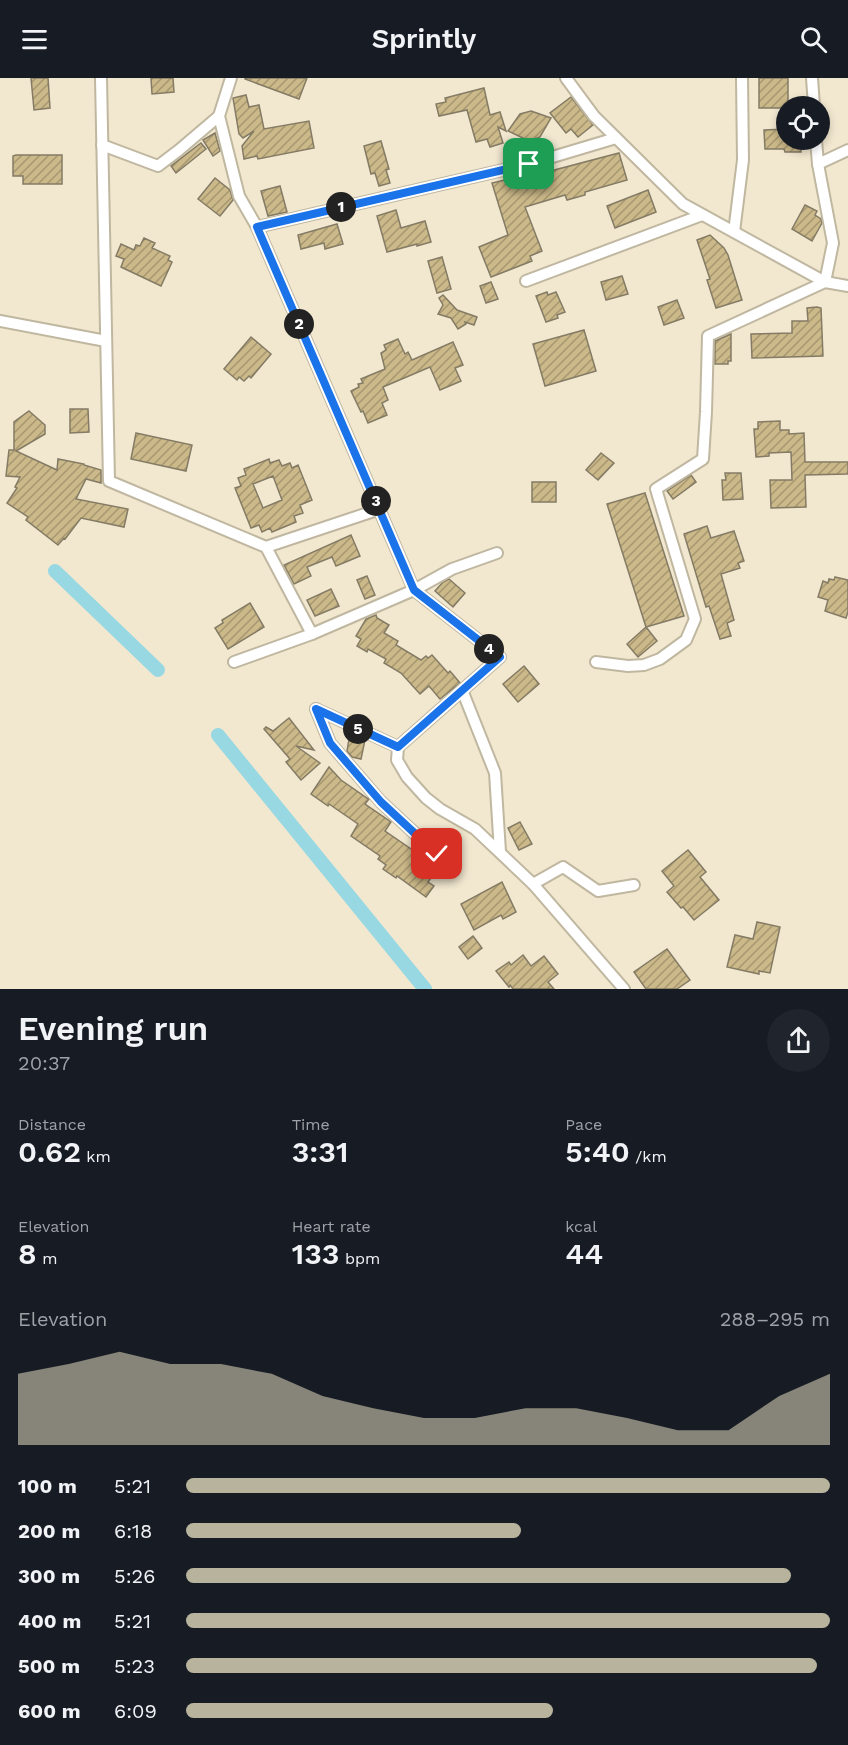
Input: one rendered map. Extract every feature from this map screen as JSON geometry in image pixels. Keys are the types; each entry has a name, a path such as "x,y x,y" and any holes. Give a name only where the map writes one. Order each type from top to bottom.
{"street":[{"path":"101,78 110,481 266,547 312,634"},
{"path":"231,78 219,116 239,196 257,227 414,590 500,657 398,747 397,760 406,777 426,798 440,809 475,829 533,884 624,989"},
{"path":"566,78 594,116 683,204 825,282 848,286"},
{"path":"734,232 744,160 742,78"},
{"path":"812,78 813,96"},
{"path":"102,145 158,166 219,116"},
{"path":"257,227 529,164 616,138"},
{"path":"817,150 833,243 825,282"},
{"path":"818,165 848,150"},
{"path":"526,281 702,215"},
{"path":"596,662 628,666 644,665 660,659 686,640 694,619 656,489 703,459 708,336 825,282"},
{"path":"0,321 106,341"},
{"path":"266,547 380,509"},
{"path":"234,662 312,634 414,590 452,569 497,553"},
{"path":"462,690 495,773 500,852"},
{"path":"398,747 316,709 330,743 381,802 437,854"},
{"path":"533,884 563,867 598,891 634,885"}],"building":[{"path":"31,78 48,78 50,108 34,110"},
{"path":"151,78 173,78 174,92 152,94"},
{"path":"245,78 307,78 299,99"},
{"path":"759,78 788,78 788,96 776,96 776,108 759,108"},
{"path":"484,88 490,115 500,112 506,131 498,127 503,143 490,147 487,139 476,142 467,110 439,116 436,104 446,102 445,98"},
{"path":"246,95 249,107 259,105 264,129 309,121 314,148 258,159 257,156 244,159 242,146 254,131 243,138 239,134 233,98"},
{"path":"571,97 593,125 578,137 571,129 566,133 550,113"},
{"path":"531,111 551,118 540,137 529,141 508,131 520,114"},
{"path":"776,129 776,149 765,149 764,130"},
{"path":"215,133 220,151 213,156 203,140"},
{"path":"381,141 389,169 386,170 390,183 379,186 375,173 371,174 364,146"},
{"path":"201,143 206,149 176,173 171,166"},
{"path":"784,150 801,150 801,152 785,152"},
{"path":"619,153 627,180 585,192 585,195 567,200 565,195 525,207 542,251 530,256 532,261 491,277 479,247 508,235 492,183 538,172 539,174"},
{"path":"62,155 62,184 23,184 23,176 13,176 13,156"},
{"path":"215,178 230,190 233,200 220,216 198,199"},
{"path":"280,186 287,212 268,216 261,191"},
{"path":"648,190 656,212 615,228 607,206"},
{"path":"805,205 817,211 815,215 821,219 822,223 812,241 792,229"},
{"path":"396,210 401,228 425,221 431,242 387,252 377,216"},
{"path":"337,224 343,244 325,249 324,243 301,249 298,235"},
{"path":"710,235 728,255 742,300 716,308 707,280 710,279 697,240"},
{"path":"144,238 155,243 152,248 170,256 168,260 172,262 161,286 121,267 124,259 116,256 121,244 134,250 136,245 140,246"},
{"path":"442,257 451,289 437,293 428,261"},
{"path":"622,276 628,294 606,300 601,282"},
{"path":"491,282 498,299 486,303 480,286"},
{"path":"547,292 548,295 556,292 565,312 557,315 558,318 546,322 536,296"},
{"path":"443,295 457,310 477,317 474,325 465,322 466,324 458,329 451,318 438,314 443,305 439,298"},
{"path":"677,300 684,318 664,325 658,307"},
{"path":"807,308 821,308 823,356 752,358 751,334 792,333 792,321 808,321"},
{"path":"584,330 596,371 545,386 533,344"},
{"path":"731,334 731,361 728,361 728,364 715,364 715,341"},
{"path":"251,337 271,354 251,378 249,376 244,381 239,377 237,380 224,369"},
{"path":"398,339 405,354 408,352 412,360 453,342 463,365 455,368 461,381 440,390 430,367 383,387 388,400 382,403 387,415 368,423 351,391 359,387 358,384 363,383 361,379 385,369 381,353 386,350 384,345"},
{"path":"70,409 88,409 89,432 70,433"},
{"path":"29,411 45,425 45,434 16,451 57,470 58,459 101,470 101,483 86,479 76,499 128,509 124,527 81,518 58,545 26,520 28,517 7,503 17,488 15,487 20,477 6,476 9,450 14,450 14,422"},
{"path":"780,421 780,430 789,430 789,434 804,433 805,462 848,462 848,474 805,475 806,507 771,508 770,480 792,480 791,452 769,453 769,456 756,457 754,429 758,429 758,422"},
{"path":"136,433 192,445 186,471 131,459"},
{"path":"601,453 614,463 598,480 586,470"},
{"path":"269,459 270,463 279,460 282,466 290,463 292,468 298,465 312,500 300,505 303,513 294,516 296,522 272,532 270,528 262,532 259,525 251,528 235,488 241,486 238,478 246,475 244,469","holes":["273,476 282,500 263,508 253,484"]},
{"path":"725,473 741,473 743,499 723,500 722,480 726,480"},
{"path":"691,475 696,482 673,499 667,491"},
{"path":"532,482 556,482 556,502 532,502"},
{"path":"645,493 684,616 646,627 607,504"},
{"path":"707,526 711,538 734,531 744,561 738,563 740,568 721,574 734,620 727,623 731,636 720,639 709,606 706,607 684,534"},
{"path":"351,535 360,556 336,566 332,557 307,567 311,576 294,584 284,565"},
{"path":"367,576 375,595 365,599 357,580"},
{"path":"835,577 848,580 846,618 825,611 828,600 818,597 823,581 828,583 829,579 834,580"},
{"path":"449,579 465,593 453,607 435,591"},
{"path":"331,589 339,606 315,616 307,600"},
{"path":"250,603 264,627 228,649 215,628 223,623 222,620"},
{"path":"376,615 389,625 384,633 398,641 396,645 421,660 432,655 460,683 440,699 429,686 420,694 401,673 384,663 386,659 357,646 361,639 356,636 366,619"},
{"path":"646,627 657,641 638,657 627,644"},
{"path":"524,666 539,684 518,702 503,684"},
{"path":"289,718 314,750 296,746 320,763 301,780 286,762 290,759 264,729 266,727 273,731"},
{"path":"350,733 365,740 361,759 352,757 347,751"},
{"path":"329,767 341,780 369,799 365,804 391,822 385,831 437,869 428,882 434,886 426,897 383,869 386,865 378,859 380,856 351,836 358,824 311,794"},
{"path":"520,822 532,844 519,850 508,828"},
{"path":"688,850 706,872 700,877 719,900 694,920 667,892 674,886 662,871"},
{"path":"502,882 516,912 503,919 501,915 474,930 461,904"},
{"path":"757,922 780,927 770,973 759,971 759,974 727,967 735,935 753,939"},
{"path":"473,936 482,948 468,959 459,947"},
{"path":"667,949 690,980 677,989 646,989 634,972"},
{"path":"523,955 531,966 544,956 558,974 548,982 554,989 513,989 510,985 509,987 496,971 509,962 511,965"}],"waterway":[{"path":"55,571 158,670"},
{"path":"218,735 425,989"}],"route":[{"path":"437,854 381,802 330,743 316,709 398,747 500,657 414,590 257,227 529,164"}]}
